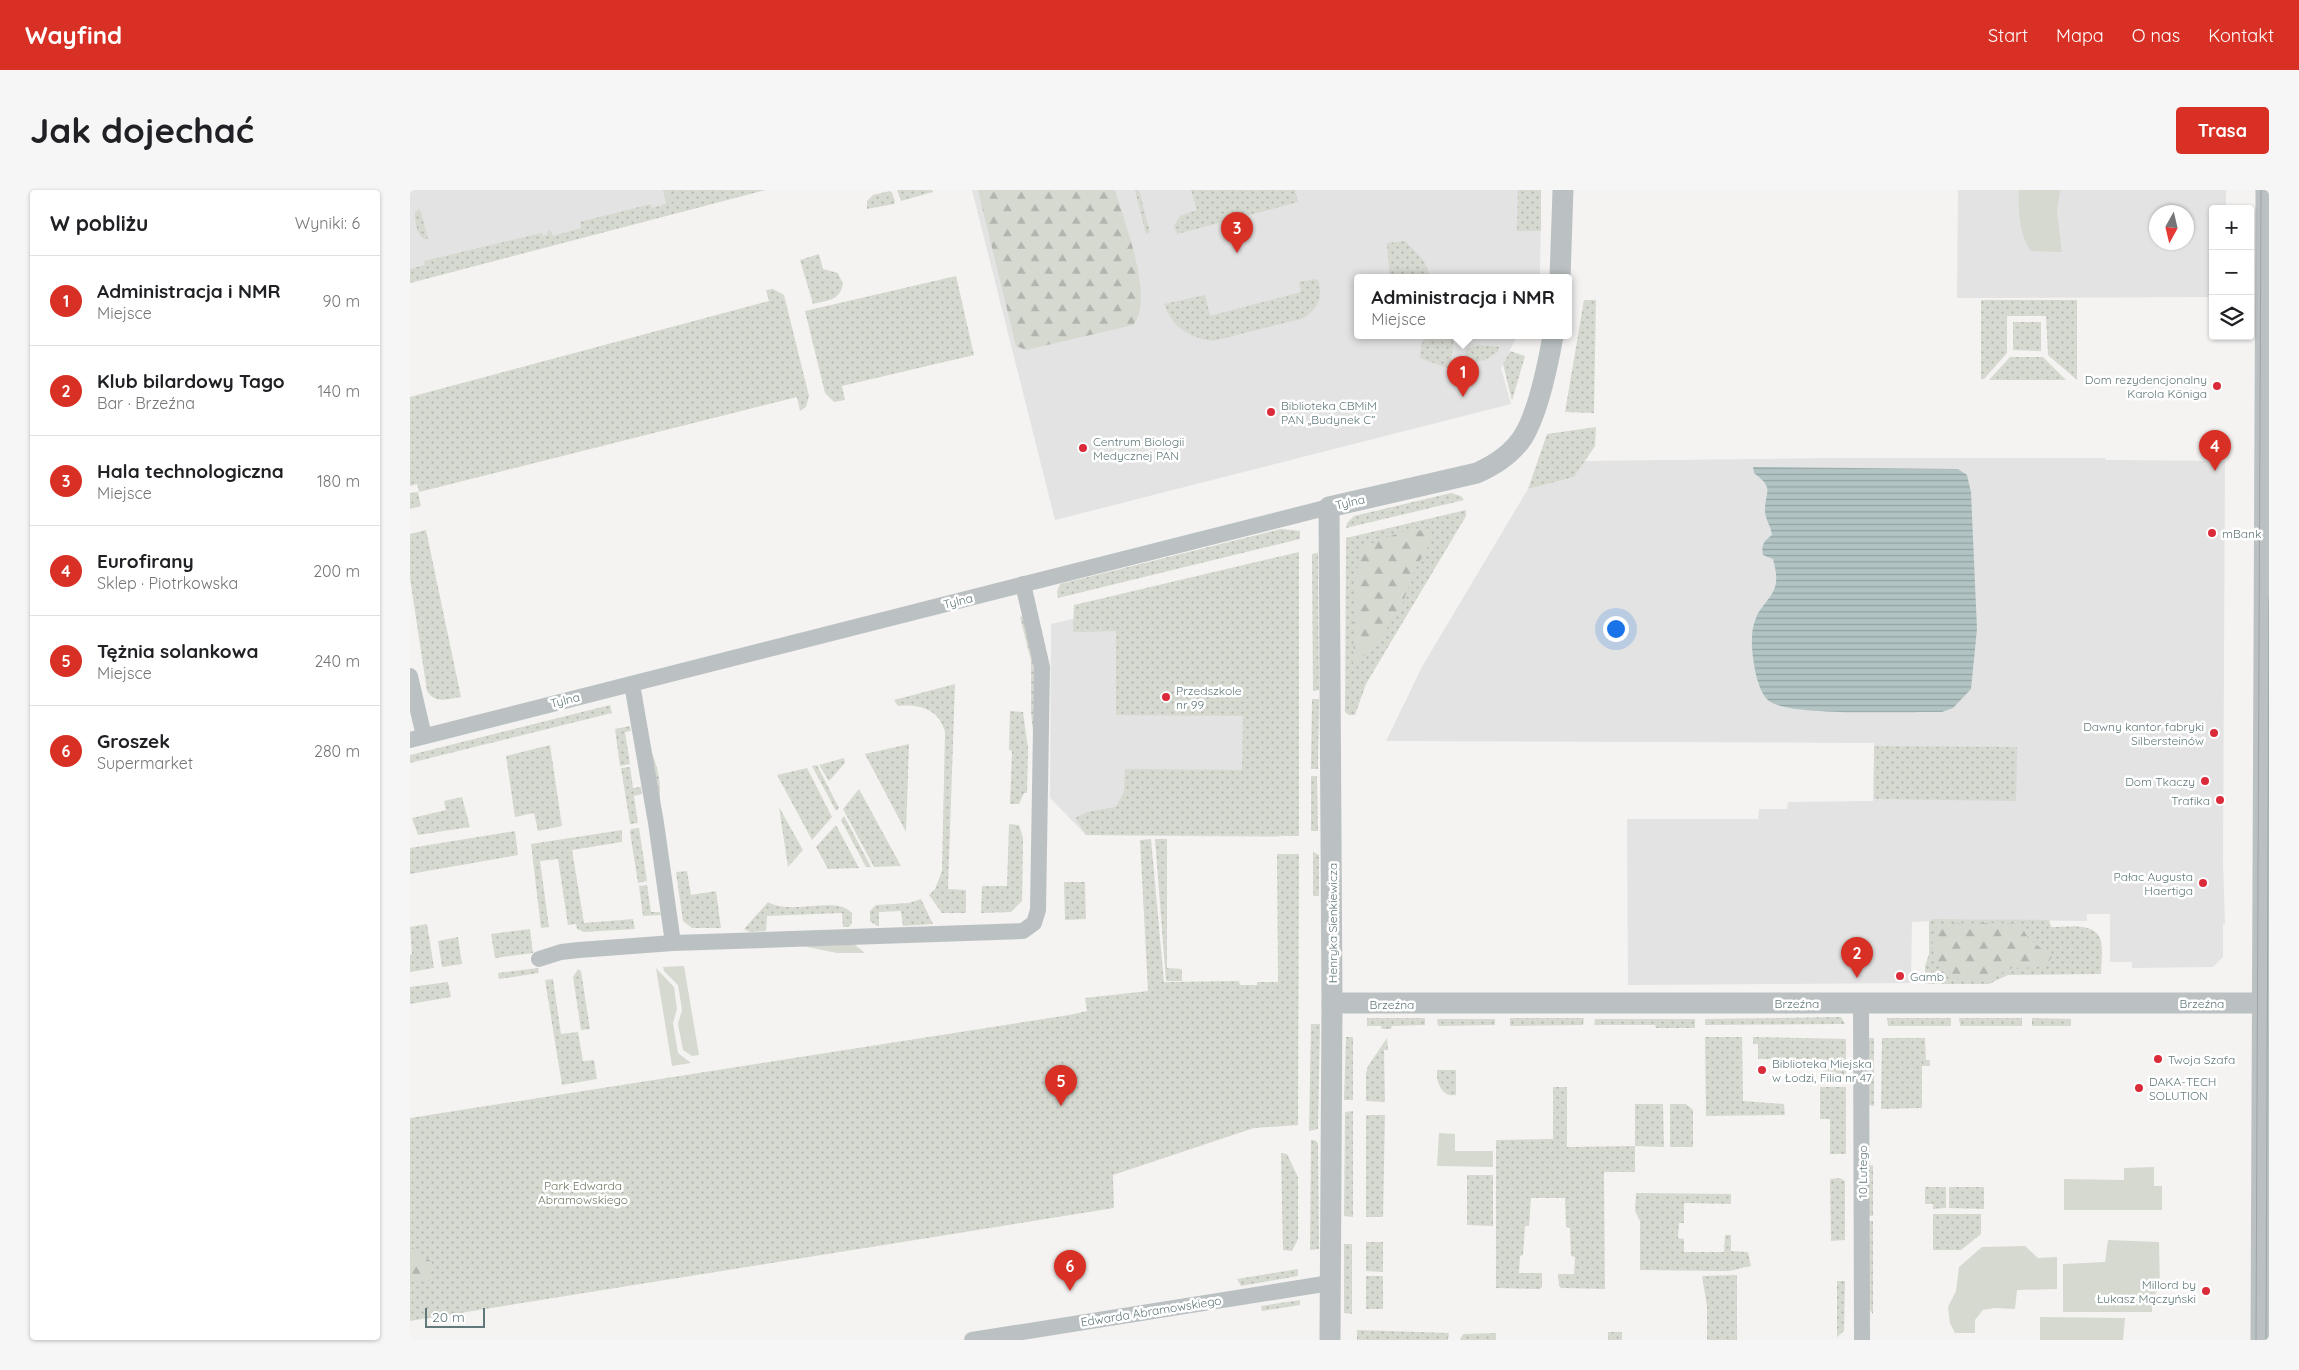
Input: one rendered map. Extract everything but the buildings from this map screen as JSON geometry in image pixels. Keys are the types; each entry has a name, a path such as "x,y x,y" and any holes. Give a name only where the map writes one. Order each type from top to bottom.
{"street":[{"path":"1560,274 1563,190"},
{"path":"2261,1340 2266,1003 2266,190"},
{"name":"Tylna","path":"417,738 1329,507 1477,473 1503,458 1515,447 1528,425 1542,384 1552,339"},
{"name":"Henryka Sienkiewicza","path":"1329,507 1332,1003 1330,1340"},
{"path":"539,958 561,952 673,943 1023,930 1034,923 1038,910 1042,667 1023,584"},
{"path":"410,676 417,738"},
{"path":"632,684 673,943"},
{"name":"Brzeźna","path":"1332,1003 2266,1003"},
{"name":"10 Lutego","path":"1861,1003 1862,1340"},
{"name":"Edwarda Abramowskiego","path":"972,1340 1330,1283"}],"shaded area":[{"path":"410,190 766,190 410,283"},
{"path":"972,190 1541,190 1540,274 1354,274 1354,339 1516,339 1501,368 1511,404 1055,520"},
{"path":"1958,190 2226,190 2226,205 2209,205 2209,297 1957,298"},
{"path":"1834,458 2105,458 2106,460 2225,461 2223,864 2225,924 2223,925 2223,957 2213,967 2132,968 2132,962 2110,962 2110,914 2087,914 2087,921 1933,919 1912,922 1911,983 1628,985 1627,819 1758,819 1759,809 1787,809 1788,802 1873,801 1874,743 1386,741 1423,665 1528,489 1574,477 1584,461"},
{"path":"1753,467 1958,469 1967,475 1971,492 1977,629 1971,689 1953,708 1942,712 1825,711 1781,706 1769,701 1764,696 1755,671 1752,635 1758,614 1773,592 1776,577 1773,559 1763,555 1762,552 1764,544 1772,535 1765,514 1767,487 1761,478 1754,473"},
{"name":"Przedszkole nr 99","path":"1282,569 1279,837 1086,835 1050,798 1051,624"}],"green space":[{"path":"663,190 670,190 673,202 666,204"},
{"path":"670,190 765,190 410,283 410,269 425,265 424,261 542,233 543,236 548,235 547,232 550,230 553,236 581,228 580,222 651,204 652,208 672,202"},
{"path":"897,190 932,190 933,192 901,201"},
{"path":"978,190 1115,190 1136,259 1139,279 1141,297 1139,313 1133,325 1026,350 1016,346"},
{"path":"1135,190 1139,190 1150,232 1146,234"},
{"path":"1191,190 1295,190 1298,202 1177,234 1174,226 1180,216 1197,210"},
{"path":"1518,190 1541,190 1541,231 1517,231"},
{"path":"2019,190 2060,190 2057,213 2062,252 2031,251 2022,230 2019,213"},
{"path":"890,191 895,201 894,204 867,209 867,201 873,195"},
{"path":"420,209 428,239 422,237 416,227 415,212"},
{"path":"1405,241 1424,261 1429,274 1390,274 1387,243"},
{"path":"819,254 823,269 838,273 843,284 836,297 813,304 800,260"},
{"path":"956,276 974,355 842,386 845,400 834,402 825,393 805,311"},
{"path":"1318,280 1319,302 1304,318 1213,341 1196,337 1182,330 1172,319 1164,304 1205,295 1210,316 1301,292 1299,282"},
{"path":"773,289 784,295 809,396 806,407 800,411 797,397 419,492 417,484 410,486 410,397 769,301 766,290"},
{"path":"1584,300 1596,300 1594,413 1565,412"},
{"path":"1981,300 2077,300 2077,380 2048,355 2046,316 2007,316 2007,353 1984,379 1981,379"},
{"path":"2013,322 2041,322 2041,351 2013,350"},
{"path":"1424,339 1454,339 1450,369 1420,358 1421,345"},
{"path":"1479,345 1499,347 1498,352 1485,360 1464,365 1466,349"},
{"path":"1510,351 1525,356 1512,401 1503,364"},
{"path":"2010,357 2043,357 2066,380 1989,380"},
{"path":"1596,427 1595,446 1574,477 1528,489 1547,434"},
{"path":"418,492 421,506 410,509 410,493"},
{"path":"1451,493 1461,496 1464,500 1346,528 1347,523 1354,516"},
{"path":"1466,510 1466,516 1366,684 1355,715 1349,715 1345,712 1346,538"},
{"path":"1281,529 1300,531 1300,539 1058,598 1057,592 1060,584"},
{"path":"426,530 461,697 438,699 434,698 427,691 410,578 410,534"},
{"path":"1432,530 1430,543 1413,573 1401,608 1372,649 1353,665 1356,581 1360,548 1404,531"},
{"name":"Przedszkole nr 99","path":"1299,552 1299,836 1086,835 1075,818 1087,812 1116,807 1124,792 1125,769 1242,770 1243,716 1116,715 1116,631 1073,632 1074,605"},
{"path":"1318,553 1319,690 1313,691 1312,554"},
{"path":"1023,616 1037,670 1034,741 1031,713 1031,661 1020,617"},
{"path":"955,684 948,889 966,890 966,913 942,913 929,895 935,889 942,871 945,732 942,724 933,713 921,707 898,706 894,700"},
{"path":"1312,699 1319,699 1318,769 1311,769"},
{"path":"610,705 612,713 410,763 410,755"},
{"path":"1010,711 1023,712 1028,748 1027,793 1024,793 1019,804 1010,804 1012,751 1009,750"},
{"path":"630,726 631,731 625,732 630,764 620,766 615,729"},
{"path":"909,744 906,832 865,754"},
{"path":"550,745 562,826 538,831 534,813 515,817 506,756"},
{"path":"1874,746 2017,747 2016,801 1874,799"},
{"path":"651,750 659,776 659,803"},
{"path":"844,758 845,763 829,781 819,765"},
{"path":"817,765 839,808 836,811 812,766"},
{"path":"630,767 633,788 641,787 642,794 634,796 638,823 630,824 621,768"},
{"path":"807,768 832,817 812,840 777,775"},
{"path":"1311,776 1317,776 1318,831 1311,831"},
{"path":"859,789 901,866 874,867 843,809"},
{"path":"462,797 470,827 418,835 412,818 446,810 444,801"},
{"path":"779,807 803,850 788,867"},
{"path":"844,816 871,867 866,867 841,820"},
{"path":"1009,824 1019,825 1023,838 1022,901 1011,912 981,913 982,886 1007,886"},
{"path":"836,825 859,868 828,869 816,847"},
{"path":"639,828 647,881 638,883 630,832 631,829"},
{"path":"622,830 622,842 572,850 584,923 633,919 635,929 584,932 577,929 576,924 568,925 558,859 540,861 549,927 541,928 531,844"},
{"path":"515,831 518,855 410,874 410,848"},
{"name":"Park Edwarda Abramowskiego","path":"1151,839 1164,982 1239,981 1240,985 1257,985 1257,982 1278,982 1277,854 1299,854 1298,1125 1254,1128 1113,1175 1114,1208 410,1321 410,1118 1069,1015 1087,1011 1085,998 1148,991 1140,840"},
{"path":"1155,839 1167,839 1167,968 1182,969 1182,981 1166,981"},
{"path":"1313,852 1319,855 1319,896 1313,896"},
{"path":"687,871 691,895 716,891 721,928 692,928 683,921 676,872"},
{"path":"1064,882 1085,882 1086,919 1065,920"},
{"path":"647,885 651,912 660,912 661,915 643,916 639,886"},
{"path":"921,899 933,924 903,926 901,911 879,912 879,926 870,921 870,911 876,905 909,903"},
{"path":"768,902 778,906 789,907 825,905 845,908 852,913 852,923 849,927 843,927 842,913 767,916 766,931 750,932 744,929"},
{"path":"1933,919 2049,920 2051,927 2080,926 2087,928 2093,930 2101,941 2101,974 2008,975 1989,984 1925,984 1925,966 1929,954 1929,921"},
{"path":"427,924 434,968 410,972 410,955 412,954 410,927"},
{"path":"1938,924 2020,924 2028,938 2052,957 2044,967 2012,968 1987,980 1949,978 1933,953 1933,941"},
{"path":"530,929 533,953 495,958 491,934"},
{"path":"458,937 462,964 442,967 438,941"},
{"path":"854,944 865,953 837,953 802,946"},
{"path":"684,966 699,1055 692,1056 683,1050 678,1024 682,1010 678,985 664,971 663,967"},
{"path":"538,968 539,973 499,979 498,973"},
{"path":"656,968 674,987 677,1009 673,1023 678,1053 691,1063 672,1066"},
{"path":"578,969 581,971 590,1029 581,1030 573,977"},
{"path":"553,979 561,1034 578,1032 583,1061 594,1060 597,1079 562,1085 545,980"},
{"path":"448,982 451,997 410,1004 410,987"},
{"path":"1841,1017 1845,1024 1705,1025 1705,1019"},
{"path":"1367,1018 1425,1018 1425,1025 1392,1026 1391,1029 1382,1029 1381,1026 1367,1026"},
{"path":"1510,1018 1584,1018 1583,1025 1510,1026"},
{"path":"1887,1018 1951,1018 1951,1026 1888,1026"},
{"path":"1959,1018 2022,1018 2022,1026 1960,1026"},
{"path":"2032,1018 2071,1019 2071,1026 2032,1026"},
{"path":"1437,1019 1495,1019 1495,1025 1438,1026"},
{"path":"1595,1019 1695,1019 1695,1028 1656,1028 1655,1025 1594,1025"},
{"path":"1311,1024 1320,1024 1318,1129 1309,1131"},
{"path":"1346,1037 1353,1037 1353,1100 1344,1100"},
{"path":"1705,1037 1742,1037 1743,1101 1784,1104 1785,1115 1706,1116"},
{"path":"1753,1037 1846,1039 1846,1080 1823,1080 1823,1059 1758,1059 1758,1044 1753,1044"},
{"path":"1387,1038 1388,1050 1384,1050 1385,1102 1366,1101 1366,1073 1368,1066"},
{"path":"1869,1038 1874,1038 1874,1106 1868,1105"},
{"path":"1882,1038 1925,1038 1926,1060 1930,1060 1930,1066 1922,1066 1922,1108 1881,1109"},
{"path":"1437,1070 1456,1070 1456,1095 1447,1094 1440,1088"},
{"path":"1553,1087 1567,1087 1567,1147 1635,1146 1635,1172 1604,1172 1605,1289 1561,1288 1559,1286 1558,1274 1574,1274 1575,1257 1571,1256 1570,1228 1566,1227 1565,1198 1531,1198 1529,1226 1525,1226 1523,1255 1520,1256 1519,1273 1542,1273 1542,1287 1540,1289 1496,1288 1496,1140 1553,1139"},
{"path":"1820,1087 1846,1087 1846,1154 1830,1154 1830,1119 1820,1119"},
{"path":"1635,1104 1663,1104 1664,1147 1635,1146"},
{"path":"1670,1104 1686,1104 1693,1110 1693,1147 1670,1147"},
{"path":"1353,1111 1353,1217 1344,1216 1345,1112"},
{"path":"1366,1115 1385,1115 1383,1217 1366,1217"},
{"path":"1439,1133 1455,1134 1455,1151 1493,1151 1493,1167 1437,1166"},
{"path":"1311,1140 1315,1140 1318,1143 1319,1249 1310,1250"},
{"path":"1281,1153 1287,1154 1298,1177 1298,1239 1292,1251 1283,1250"},
{"path":"1873,1165 1873,1216 1869,1216 1869,1166"},
{"path":"2154,1167 2154,1186 2162,1186 2162,1210 2064,1210 2064,1179 2124,1180 2124,1168"},
{"path":"1467,1175 1493,1175 1493,1226 1467,1225"},
{"path":"1840,1178 1845,1181 1845,1240 1831,1241 1830,1179"},
{"path":"1925,1187 1946,1187 1946,1208 1933,1209 1933,1204 1925,1204"},
{"path":"1949,1187 1984,1187 1984,1209 1949,1208"},
{"path":"1636,1193 1731,1194 1731,1204 1684,1203 1684,1223 1679,1223 1678,1238 1684,1239 1684,1252 1724,1252 1725,1235 1731,1235 1731,1251 1748,1252 1751,1266 1729,1271 1640,1270 1640,1221 1635,1211"},
{"path":"1933,1214 1981,1214 1981,1234 1961,1250 1933,1250"},
{"path":"1869,1221 1873,1221 1873,1314 1869,1309"},
{"path":"2108,1240 2159,1242 2160,1288 2152,1298 2152,1312 2063,1312 2063,1264 2105,1262"},
{"path":"1366,1242 1383,1242 1383,1272 1366,1271"},
{"path":"1344,1244 1352,1244 1352,1314 1344,1313"},
{"path":"410,1246 432,1262 429,1281 410,1282"},
{"path":"2025,1246 2038,1258 2057,1257 2057,1289 2017,1290 2015,1309 1994,1308 1983,1310 1975,1320 1975,1333 1955,1333 1950,1323 1948,1307 1956,1291 1959,1267 1982,1247"},
{"path":"1298,1269 1298,1276 1241,1286 1237,1279"},
{"path":"1737,1275 1737,1340 1707,1340 1707,1306 1702,1276"},
{"path":"1366,1276 1383,1276 1383,1309 1366,1309"},
{"path":"1837,1281 1845,1281 1844,1331 1837,1337"},
{"path":"1300,1300 1300,1305 1262,1311 1261,1306"},
{"path":"2040,1317 2125,1318 2123,1340 2040,1340"},
{"path":"1357,1330 1449,1333 1448,1340 1357,1340"},
{"path":"1608,1332 1622,1332 1622,1340 1608,1340"},
{"path":"1496,1333 1496,1340 1460,1340 1463,1334"}],"tram line":[{"path":"2256,1340 2261,190"},
{"path":"2266,1340 2269,599"}],"place":[{"name":"Hala technologiczna","path":"1237,253"},
{"name":"Dom rezydencjonalny Karola Königa","path":"2217,386"},
{"name":"Administracja i NMR","path":"1463,397"},
{"name":"Biblioteka CBMiM PAN „Budynek C”","path":"1271,412"},
{"name":"Centrum Biologii Medycznej PAN","path":"1083,448"},
{"name":"Eurofirany","path":"2215,471"},
{"name":"mBank","path":"2212,533"},
{"name":"Przedszkole nr 99","path":"1166,697"},
{"name":"Dawny kantor fabryki Silbersteinów","path":"2214,733"},
{"name":"Dom Tkaczy","path":"2205,781"},
{"name":"Trafika","path":"2220,800"},
{"name":"Pałac Augusta Haertiga","path":"2203,883"},
{"name":"Gamb","path":"1900,976"},
{"name":"Klub bilardowy Tago","path":"1857,978"},
{"name":"Twoja Szafa","path":"2158,1059"},
{"name":"Biblioteka Miejska w Łodzi, Filia nr 47","path":"1762,1070"},
{"name":"DAKA-TECH SOLUTION","path":"2139,1088"},
{"name":"Tężnia solankowa","path":"1061,1106"},
{"name":"Groszek","path":"1070,1291"},
{"name":"Millord by Łukasz Mączyński","path":"2206,1291"}]}
